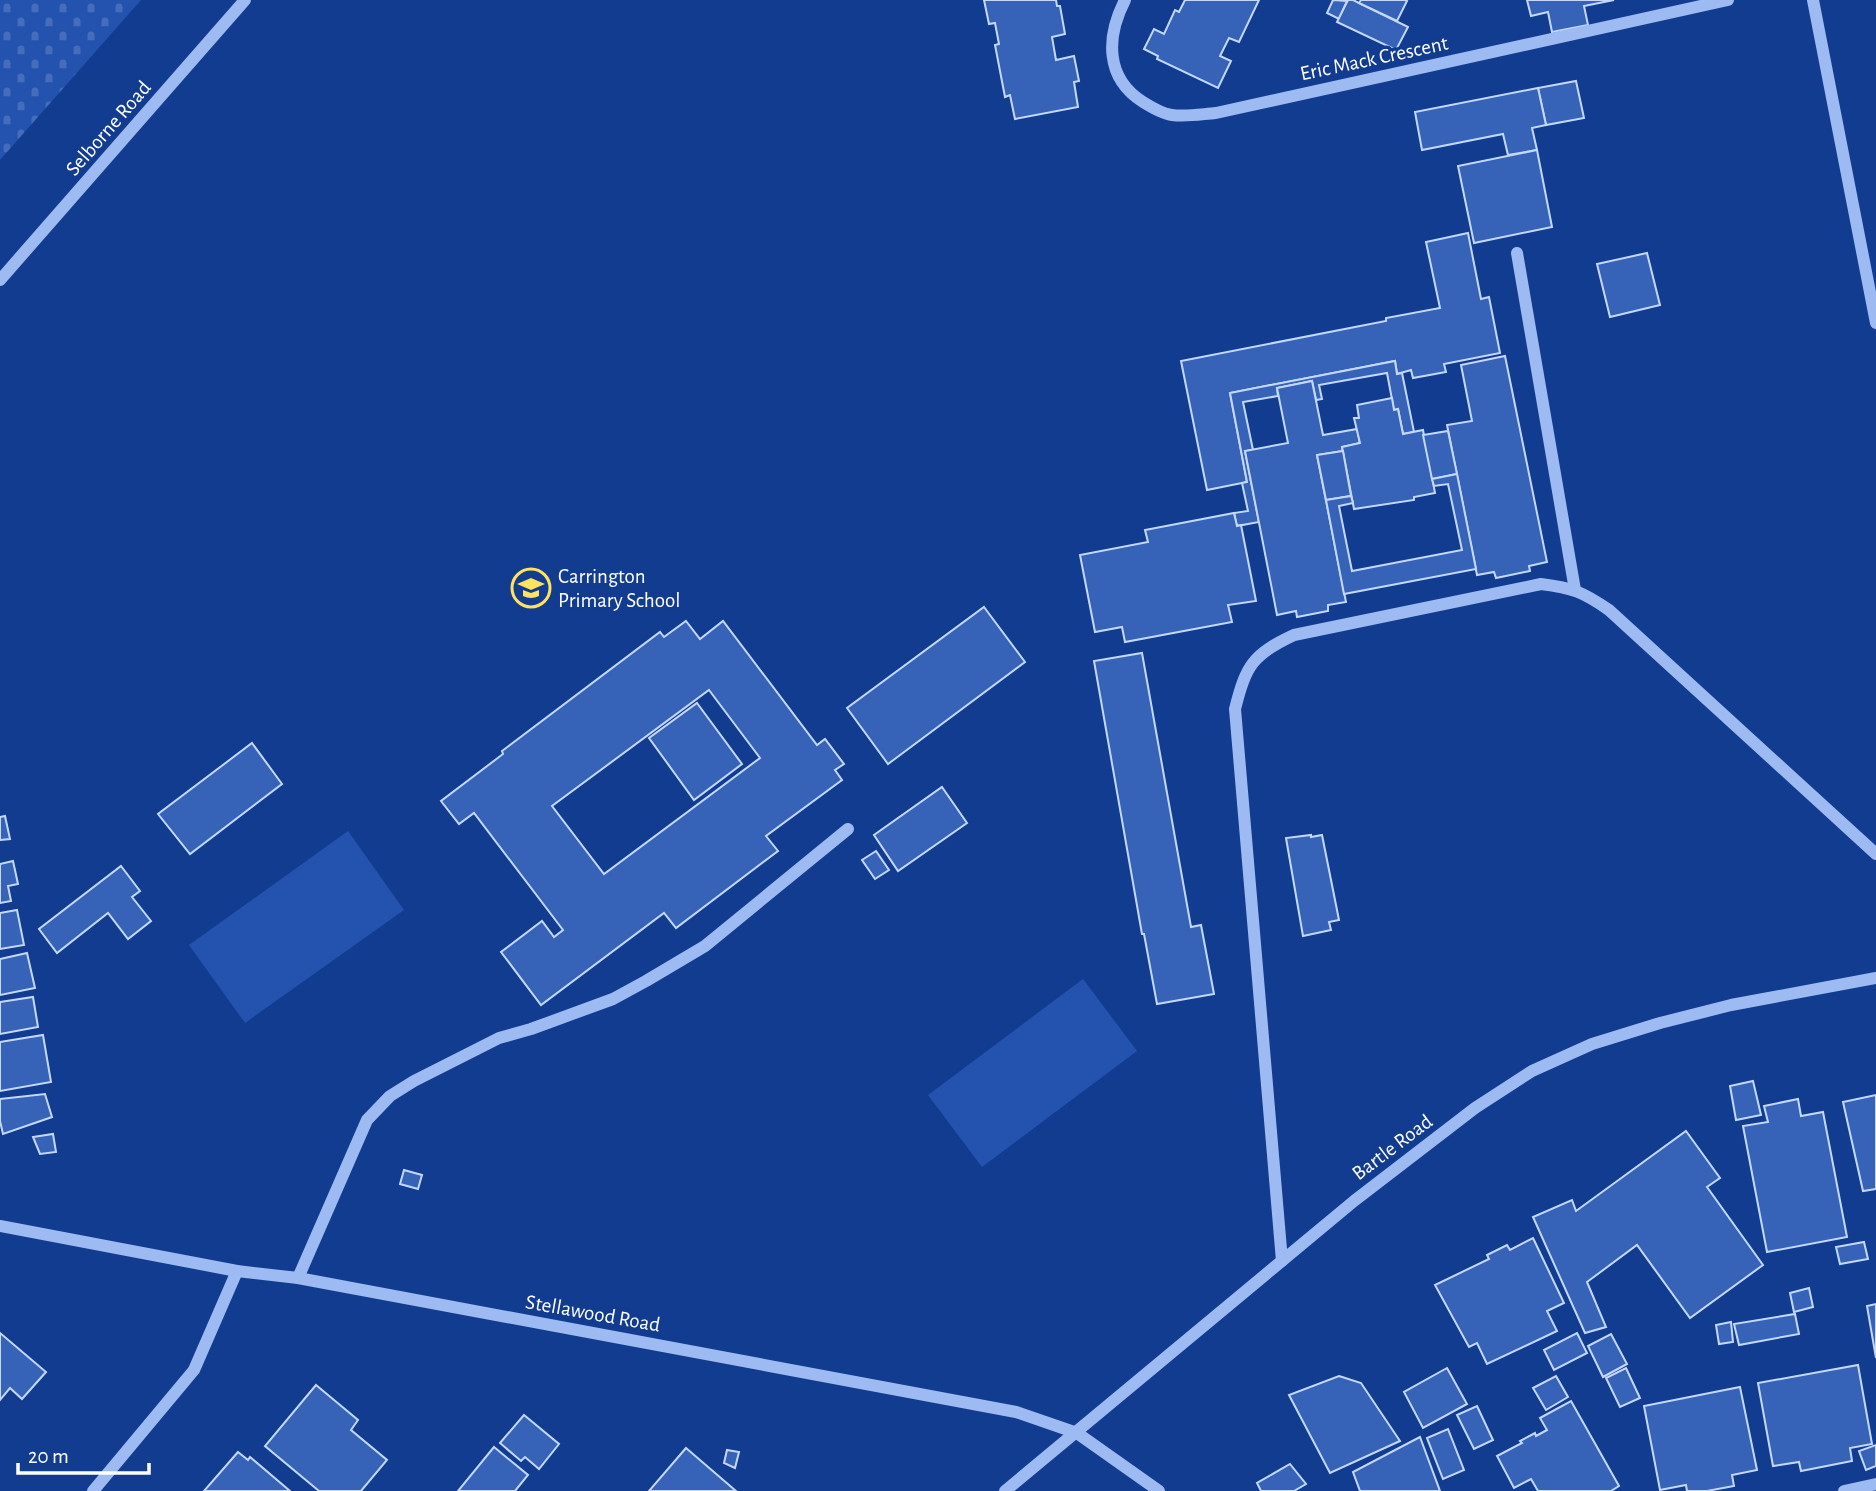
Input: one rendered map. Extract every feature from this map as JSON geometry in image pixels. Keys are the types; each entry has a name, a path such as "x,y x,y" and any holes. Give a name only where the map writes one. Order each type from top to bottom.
{"street":[{"name":"Selborne Road","path":"0,280 245,0"},
{"name":"Eric Mack Crescent","path":"1125,0 1114,30 1111,56 1119,78 1130,93 1170,115 1216,113 1728,0"},
{"path":"1813,0 1876,323"},
{"path":"1517,253 1575,590"},
{"path":"1282,1261 1235,709 1242,678 1254,660 1273,645 1294,635 1541,584 1585,593 1609,610 1876,854"},
{"path":"298,1278 367,1120 390,1096 499,1038 613,999 646,982 705,946 848,828"},
{"name":"Bartle Road","path":"1005,1491 1384,1177 1475,1108 1532,1071 1591,1044 1660,1023 1731,1005 1876,978"},
{"name":"Stellawood Road","path":"0,1226 237,1270 298,1278 1016,1412 1077,1433 1159,1491"},
{"path":"93,1491 194,1370 237,1270"},
{"path":"1844,1491 1876,1484"}],"green space":[{"path":"0,0 141,0 0,160"},
{"path":"348,831 404,910 245,1023 189,945"},
{"path":"1083,979 1137,1051 982,1167 928,1095"}],"building":[{"path":"984,0 1056,0 1057,6 1060,6 1065,34 1052,37 1056,60 1074,56 1079,81 1074,82 1078,107 1015,119 1010,95 1005,97 995,45 999,44 995,23 989,24"},
{"path":"1185,0 1259,0 1239,42 1229,38 1220,56 1231,61 1218,88 1157,59 1158,56 1144,49 1154,29 1164,34 1175,10 1179,12"},
{"path":"1333,0 1347,1 1339,19 1327,13"},
{"path":"1348,0 1408,27 1396,50 1337,22"},
{"path":"1361,0 1407,1 1397,21 1359,3"},
{"path":"1527,0 1614,0 1584,6 1588,25 1552,32 1548,12 1531,16"},
{"path":"1576,81 1584,118 1546,125 1538,88"},
{"path":"1538,88 1546,125 1532,128 1537,150 1508,155 1503,134 1422,150 1415,112"},
{"path":"1537,150 1552,227 1474,243 1458,166"},
{"path":"1468,233 1481,299 1489,297 1500,353 1444,364 1446,372 1413,378 1411,370 1397,374 1395,361 1230,393 1247,482 1207,490 1181,361 1440,308 1426,242"},
{"path":"1647,253 1660,305 1610,317 1597,264"},
{"path":"1505,356 1547,562 1529,566 1530,571 1496,578 1494,572 1477,575 1447,425 1472,421 1461,365"},
{"path":"1395,361 1397,374 1402,373 1414,432 1403,434 1398,409 1394,410 1387,373 1319,385 1322,399 1316,400 1312,381 1277,388 1278,396 1243,402 1253,450 1245,451 1259,522 1237,526 1234,513 1248,511 1242,483 1247,482 1230,393"},
{"path":"1312,381 1323,435 1357,429 1360,443 1342,447 1343,451 1317,455 1346,602 1328,605 1328,611 1297,617 1296,611 1277,615 1245,451 1288,443 1277,388"},
{"path":"1392,398 1394,410 1398,409 1403,434 1423,430 1435,493 1414,497 1414,500 1354,509 1342,447 1360,443 1354,418 1359,418 1357,405"},
{"path":"1448,431 1457,474 1432,479 1423,435"},
{"path":"1343,451 1351,496 1326,500 1317,455"},
{"path":"1457,474 1476,569 1344,594 1326,500 1351,496 1353,503 1339,506 1352,571 1462,550 1448,484 1434,486 1432,479"},
{"path":"1234,513 1237,526 1241,525 1256,601 1228,605 1232,622 1125,642 1122,627 1095,632 1080,555 1148,542 1145,530"},
{"path":"984,607 1025,662 888,764 847,708"},
{"name":"Carrington Primary School","path":"686,621 700,639 723,621 817,745 825,739 844,764 835,770 842,780 766,836 778,851 676,928 664,913 541,1005 501,952 542,921 554,937 563,930 474,813 459,824 441,801 503,754 502,751 660,632 664,637","holes":["709,690 760,758 604,874 552,806"]},
{"path":"1142,653 1191,927 1201,925 1214,994 1157,1004 1142,934 1094,661"},
{"path":"697,703 742,764 694,800 649,738"},
{"path":"252,743 282,784 190,854 158,814"},
{"path":"942,787 967,823 898,871 874,835"},
{"path":"5,816 10,839 0,840 0,817"},
{"path":"1322,835 1339,920 1329,922 1331,930 1303,936 1286,838"},
{"path":"876,851 889,870 875,879 862,860"},
{"path":"13,861 18,884 8,886 11,901 0,903 0,864"},
{"path":"121,866 140,891 132,897 151,921 128,939 108,913 57,953 39,929"},
{"path":"17,910 24,945 0,949 0,913"},
{"path":"27,953 35,988 0,995 0,959"},
{"path":"33,997 38,1027 0,1034 0,1002"},
{"path":"43,1035 51,1082 0,1091 0,1042"},
{"path":"1753,1081 1761,1115 1736,1120 1730,1086"},
{"path":"45,1094 52,1117 3,1134 0,1099"},
{"path":"1876,1095 1876,1189 1863,1191 1843,1102"},
{"path":"1798,1099 1801,1116 1823,1112 1847,1237 1767,1252 1743,1126 1768,1122 1764,1106"},
{"path":"1686,1131 1720,1178 1707,1187 1763,1265 1690,1318 1637,1245 1587,1282 1606,1327 1585,1333 1533,1217 1572,1200 1576,1211"},
{"path":"53,1134 56,1152 40,1154 33,1137"},
{"path":"404,1170 422,1175 418,1189 400,1184"},
{"path":"1533,1238 1564,1303 1547,1311 1557,1331 1487,1364 1477,1343 1469,1347 1435,1285 1489,1259 1487,1255 1507,1245 1510,1250"},
{"path":"1864,1242 1868,1259 1840,1264 1836,1247"},
{"path":"1809,1288 1813,1307 1794,1312 1790,1293"},
{"path":"1876,1304 1876,1358 1867,1306"},
{"path":"1795,1314 1799,1334 1739,1345 1734,1324"},
{"path":"1731,1322 1733,1342 1719,1344 1716,1325"},
{"path":"0,1333 46,1372 22,1399 10,1388 0,1400"},
{"path":"1577,1333 1587,1353 1554,1370 1544,1350"},
{"path":"1611,1334 1627,1364 1603,1377 1588,1346"},
{"path":"1858,1365 1872,1444 1850,1448 1852,1461 1801,1471 1799,1462 1773,1466 1758,1383"},
{"path":"1447,1368 1467,1404 1423,1428 1404,1392"},
{"path":"1626,1368 1640,1398 1620,1407 1606,1378"},
{"path":"1339,1376 1361,1383 1400,1441 1330,1473 1289,1395"},
{"path":"1556,1376 1568,1397 1546,1410 1533,1388"},
{"path":"316,1385 358,1420 351,1430 387,1460 361,1491 319,1491 265,1446"},
{"path":"1740,1387 1757,1470 1732,1475 1734,1486 1707,1491 1687,1491 1686,1485 1660,1490 1644,1406"},
{"path":"1571,1401 1619,1486 1611,1491 1538,1491 1531,1479 1514,1488 1497,1456 1535,1433 1536,1436 1547,1430 1540,1418"},
{"path":"1477,1406 1493,1440 1474,1449 1457,1415"},
{"path":"524,1415 559,1444 539,1469 525,1457 521,1461 500,1443"},
{"path":"1448,1429 1464,1470 1443,1479 1427,1438"},
{"path":"1420,1437 1440,1491 1360,1491 1353,1472"},
{"path":"1876,1445 1876,1466 1866,1470 1859,1451"},
{"path":"494,1447 528,1475 515,1491 458,1491"},
{"path":"686,1448 736,1491 649,1491"},
{"path":"727,1450 739,1452 735,1468 724,1463"},
{"path":"238,1452 248,1460 250,1457 290,1491 204,1491"},
{"path":"1290,1464 1306,1484 1294,1491 1261,1491 1257,1483"}],"place":[{"name":"Carrington Primary School","path":"531,588"}]}
